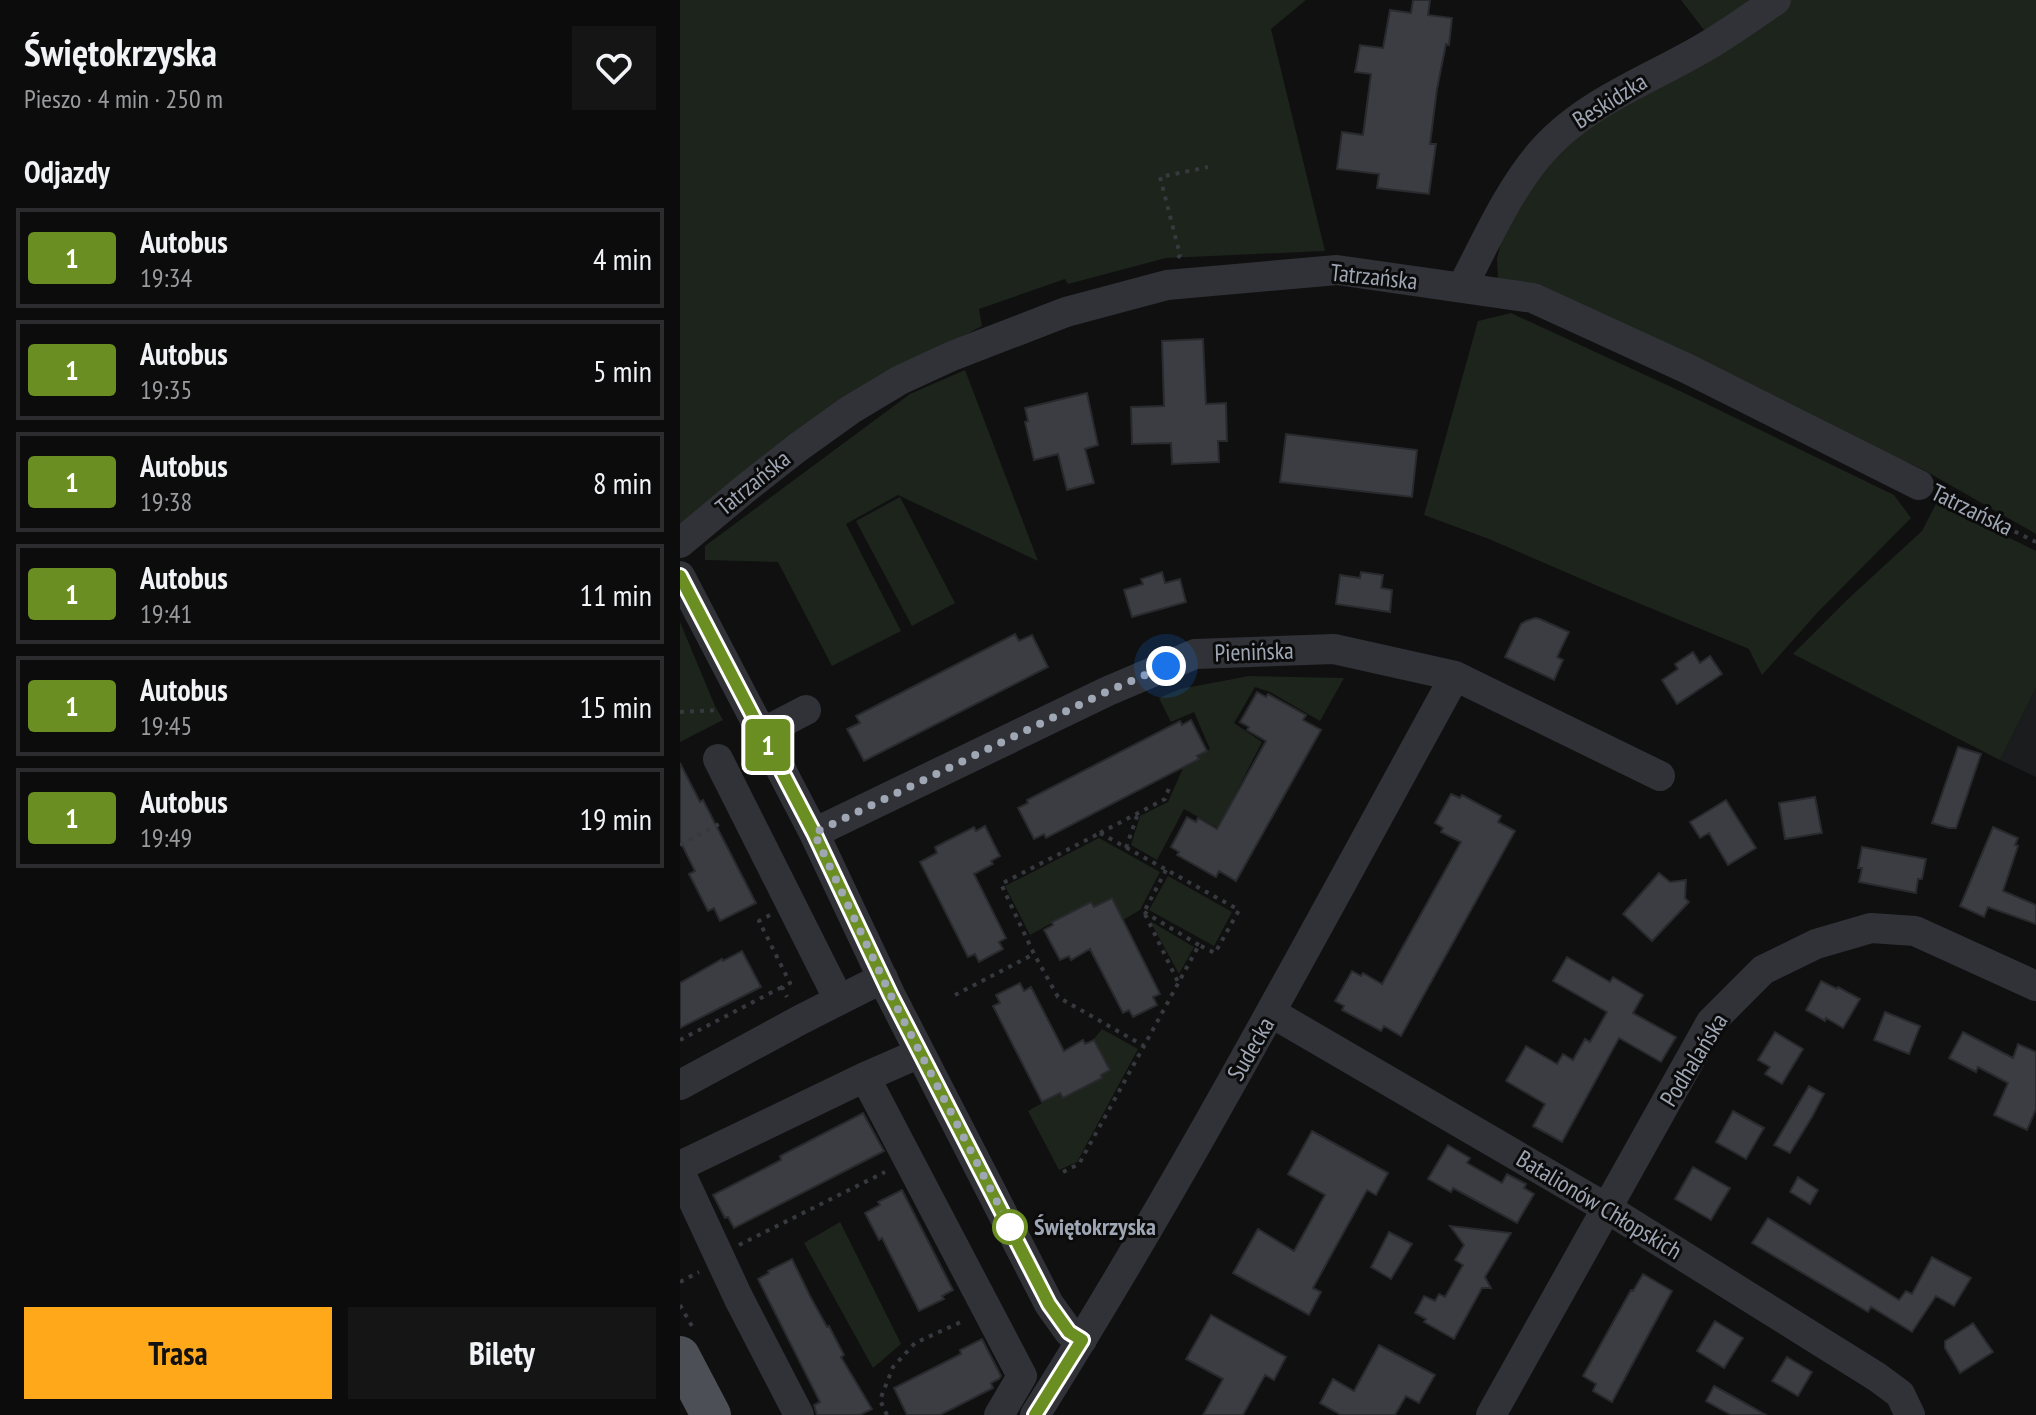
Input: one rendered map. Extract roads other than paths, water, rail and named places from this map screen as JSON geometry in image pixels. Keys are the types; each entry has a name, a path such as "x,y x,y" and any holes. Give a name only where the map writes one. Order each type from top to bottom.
{"main road":[{"path":"680,1356 711,1415"}],"street":[{"name":"Beskidzka","path":"1462,287 1511,195 1538,155 1573,121 1710,44 1776,0"},
{"name":"Tatrzańska","path":"680,543 797,448 850,410 900,380 952,356 1066,312 1167,285 1337,270 1533,298 1688,369 1919,485"},
{"path":"680,576 814,833 920,1053 1049,1304 1069,1332 1082,1340"},
{"name":"Pienińska","path":"814,833 1108,691 1195,654 1334,649 1455,676 1660,776"},
{"name":"Sudecka","path":"1035,1415 1272,1013 1455,676"},
{"path":"762,733 806,710"},
{"path":"718,759 839,1000"},
{"name":"Podhalańska","path":"1491,1415 1711,1022 1763,970 1816,944 1871,928 1915,931 2036,986"},
{"path":"680,1085 883,978"},
{"name":"Batalionów Chłopskich","path":"1272,1013 1608,1209 1877,1377 1900,1394 1910,1415"},
{"path":"799,1415 738,1297 680,1169 920,1053"},
{"path":"865,1077 1022,1376 999,1415"}],"place":[{"name":"Świętokrzyska","path":"1010,1227"}]}
